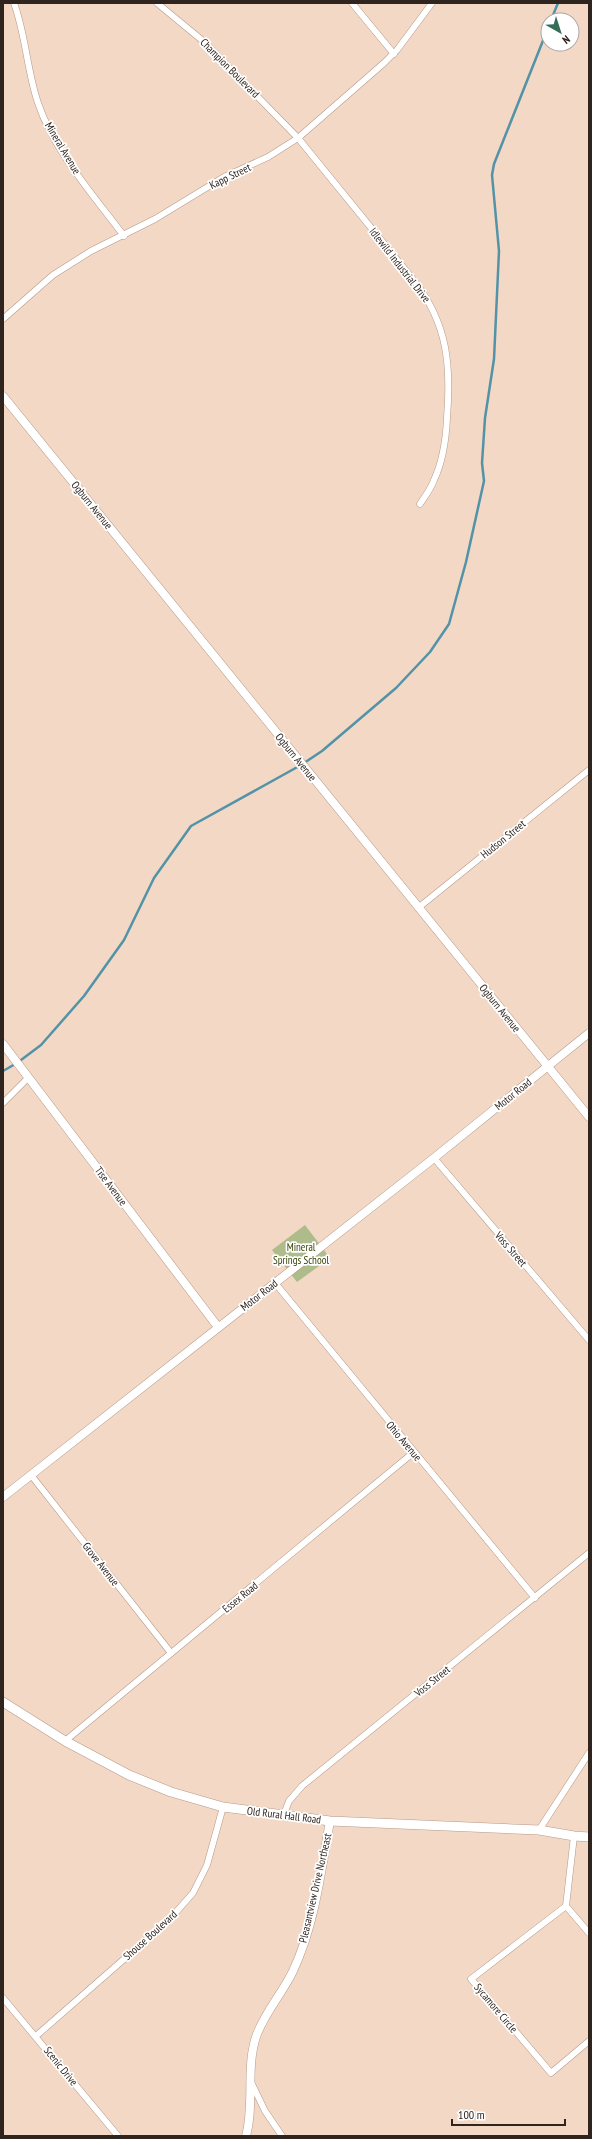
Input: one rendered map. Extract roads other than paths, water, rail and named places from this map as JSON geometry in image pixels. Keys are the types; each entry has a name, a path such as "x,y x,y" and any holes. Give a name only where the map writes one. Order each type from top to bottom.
{"main road":[{"name":"Old Rural Hall Road","path":"3,1702 65,1741 151,1786 224,1807 330,1821 539,1830 589,1837"}],"street":[{"name":"Mineral Avenue","path":"14,3 20,20 38,103 51,132 79,175 124,236"},
{"name":"Champion Boulevard","path":"157,3 209,47 298,138"},
{"path":"352,3 394,54"},
{"name":"Kapp Street","path":"3,319 53,275 91,251 124,236 224,177 268,157 298,138 394,54 432,3"},
{"name":"Idlewild Industrial Drive","path":"298,138 416,283 426,297 438,321 447,355 449,372 446,434 438,470 420,504"},
{"name":"Ogburn Avenue","path":"3,396 589,1117"},
{"name":"Hudson Street","path":"418,908 589,770"},
{"name":"Motor Road","path":"3,1497 434,1158 589,1032"},
{"name":"Tise Avenue","path":"3,1044 218,1327"},
{"path":"3,1103 28,1078"},
{"name":"Voss Street","path":"434,1158 589,1340"},
{"name":"Ohio Avenue","path":"275,1283 535,1598"},
{"name":"Essex Road","path":"65,1741 414,1452"},
{"name":"Grove Avenue","path":"31,1475 171,1653"},
{"name":"Voss Street","path":"284,1814 289,1801 302,1786 589,1553"},
{"path":"539,1830 589,1752"},
{"name":"Shouse Boulevard","path":"36,2036 170,1919 193,1893 207,1865 224,1807"},
{"name":"Pleasantview Drive Northeast","path":"246,2136 251,2108 251,2065 257,2034 293,1971 307,1932 330,1821"},
{"path":"574,1836 566,1906 589,1933"},
{"name":"Sycamore Circle","path":"566,1906 472,1978 551,2073 589,2041"},
{"name":"Scenic Drive","path":"3,1998 118,2136"},
{"path":"252,2084 265,2111 282,2136"}],"waterway":[{"path":"554,12 558,3"},
{"path":"3,1071 17,1063 41,1045 84,996 124,940 154,878 191,826 301,765 322,751 396,688 430,652 449,624 466,562 484,481 482,463 485,418 494,359 499,251 492,175 494,164 540,48"}],"park label":[{"name":"Mineral Springs School","path":"301,1253"}]}
